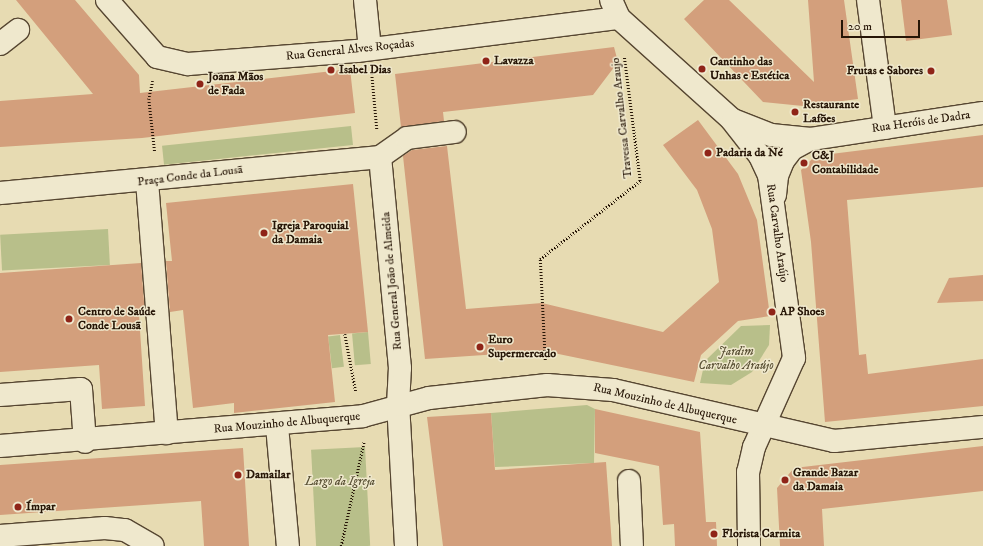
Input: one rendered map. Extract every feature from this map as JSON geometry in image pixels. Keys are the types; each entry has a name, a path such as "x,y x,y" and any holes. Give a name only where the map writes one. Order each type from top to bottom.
{"street":[{"name":"Rua General Alves Roçadas","path":"107,0 146,48 172,63 370,49 615,9"},
{"path":"365,0 370,49"},
{"path":"868,0 885,128"},
{"name":"Rua Carvalho Araújo","path":"615,9 731,119 760,156 775,201 794,358 764,427 748,472 749,546"},
{"path":"0,44 18,30"},
{"name":"Rua Heróis de Dadra","path":"731,119 771,135 811,138 983,113"},
{"path":"380,157 407,138 455,132"},
{"name":"Rua Heróis de Dadra","path":"775,201 776,176 783,161 792,149 811,138"},
{"name":"Praça Conde da Lousã","path":"0,193 147,181 380,157"},
{"name":"Rua General João de Almeida","path":"380,157 400,368 398,405"},
{"path":"147,181 167,433"},
{"name":"Rua Mouzinho de Albuquerque","path":"0,446 85,442 167,433 277,426 363,416 398,405 429,398 547,385 613,390 810,438 856,442 983,427"},
{"path":"0,395 81,389 85,442"},
{"path":"398,405 406,546"},
{"path":"277,426 288,546"},
{"path":"629,481 632,546"},
{"path":"0,536 105,528 124,530 153,546"}],"path":[{"name":"Travessa Carvalho Araujo","path":"547,385 540,259 640,181 615,9"},
{"path":"370,49 380,157"},
{"path":"149,99 155,157"},
{"path":"346,334 350,367"},
{"path":"341,546 364,440 399,429"}],"green space":[{"path":"351,126 353,145 164,165 162,146"},
{"path":"108,229 110,265 2,271 0,235"},
{"name":"Jardim Carvalho Araújo","path":"770,325 769,345 752,372 731,385 700,383 705,361 741,326"},
{"path":"368,332 371,364 355,365 352,333"},
{"path":"340,335 344,367 332,368 328,336"},
{"path":"587,405 595,409 594,463 495,467 491,413"},
{"name":"Largo da Igreja","path":"365,447 370,546 316,546 311,450"}],"building":[{"path":"16,0 75,0 139,75 140,93 350,69 355,113 142,138 0,147 0,101 93,94"},
{"path":"704,0 729,0 814,82 808,0 844,0 858,99 803,106 763,102 684,19"},
{"path":"901,0 947,0 952,35 906,41"},
{"path":"614,47 618,62 593,95 443,112 444,121 401,127 395,74"},
{"path":"698,120 738,174 757,220 770,316 738,321 701,355 694,382 544,351 425,359 403,156 412,150 447,146 466,309 542,303 663,332 719,282 712,229 697,190 663,145"},
{"path":"983,135 983,187 847,200 859,355 866,354 868,374 983,359 983,406 825,422 811,242 801,170 815,156"},
{"path":"353,184 368,332 328,335 335,402 234,413 234,403 193,408 183,310 170,312 166,261 172,261 166,203"},
{"name":"Centro de Saúde Conde Lousã","path":"141,263 145,314 139,315 145,406 102,409 99,365 0,372 0,273"},
{"path":"983,275 983,301 937,303 949,278"},
{"path":"595,409 700,432 706,522 716,522 717,546 675,546 674,524 663,525 659,466 595,453"},
{"path":"491,413 495,470 606,462 612,546 443,546 427,417"},
{"path":"983,446 983,491 822,509 824,546 780,546 777,488 794,468"},
{"path":"243,448 249,546 204,546 201,501 0,515 0,465"}],"place":[{"name":"Lavazza","path":"486,61"},
{"name":"Cantinho das Unhas e Estética","path":"702,69"},
{"name":"Isabel Dias","path":"331,70"},
{"name":"Frutas e Sabores","path":"931,71"},
{"name":"Joana Mãos de Fada","path":"200,84"},
{"name":"Restaurante Lafões","path":"795,112"},
{"name":"Padaria da Né","path":"708,153"},
{"name":"C&J Contabilidade","path":"804,163"},
{"name":"Igreja Paroquial da Damaia","path":"264,233"},
{"name":"AP Shoes","path":"772,312"},
{"name":"Centro de Saúde Conde Lousã","path":"69,319"},
{"name":"Euro Supermercado","path":"480,347"},
{"name":"Damailar","path":"238,475"},
{"name":"Grande Bazar da Damaia","path":"785,480"},
{"name":"Ímpar","path":"18,507"},
{"name":"Florista Carmita","path":"714,534"}]}
